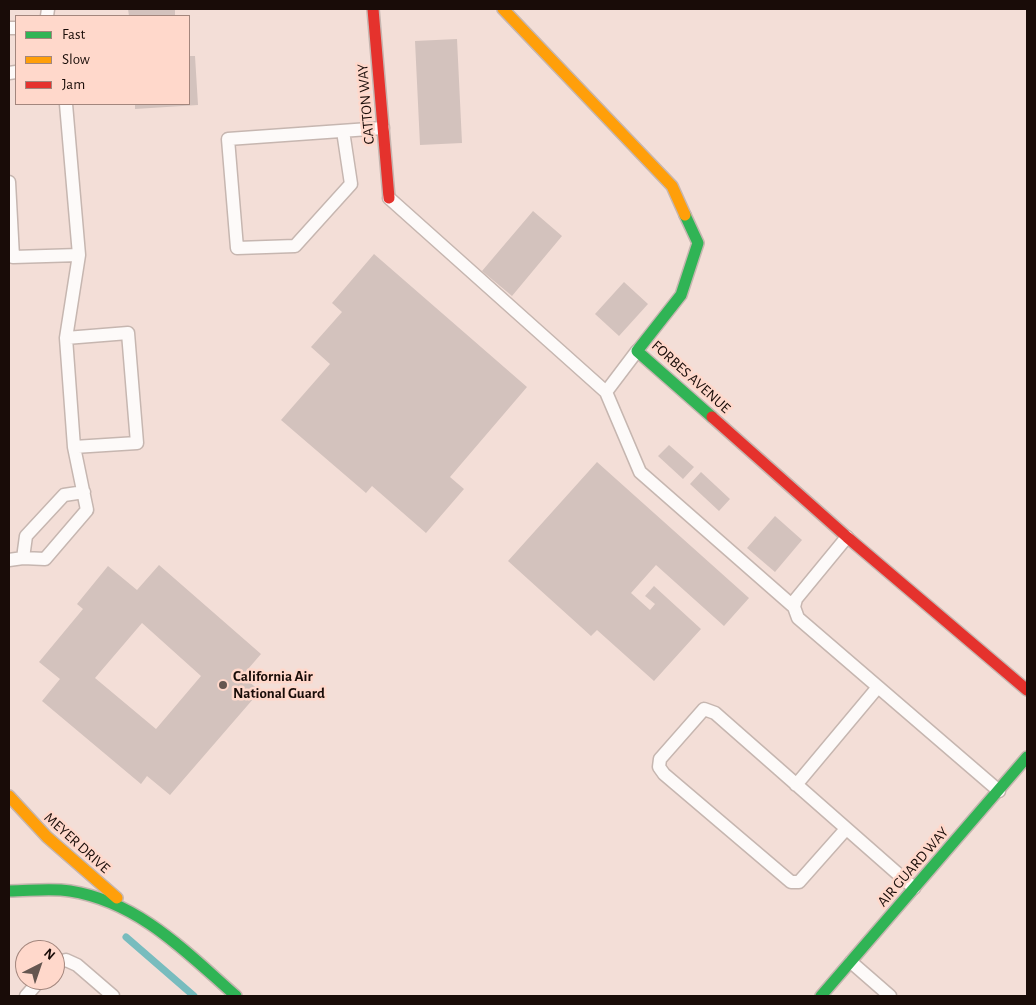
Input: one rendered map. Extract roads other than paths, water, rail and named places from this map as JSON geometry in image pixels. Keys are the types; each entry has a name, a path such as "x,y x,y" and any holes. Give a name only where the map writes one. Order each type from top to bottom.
{"street":[{"name":"CATTON WAY","path":"373,9 389,198"},
{"name":"FORBES AVENUE","path":"503,9 672,186 698,244 681,295 638,351 848,537 1027,690"},
{"name":"AIR GUARD WAY","path":"821,996 1027,757"},
{"name":"MEYER DRIVE","path":"9,796 31,823 60,851 130,909 152,923 236,996"},
{"name":"MEYER DRIVE","path":"9,890 70,891 105,898 130,909"}],"lane":[{"path":"9,560 23,558 45,559 87,510 74,447 66,338 79,255 66,105"},
{"path":"343,131 351,184 295,246 237,248 228,139 383,128"},
{"path":"9,182 13,257 79,255"},
{"path":"389,198 606,392 640,472 794,607 798,618 999,791"},
{"path":"66,338 128,333 137,443 74,447"},
{"path":"606,392 638,351"},
{"path":"23,558 26,536 64,495 84,492"},
{"path":"794,607 796,598 848,537"},
{"path":"796,785 878,686"},
{"path":"846,829 799,882 790,882 664,774 659,767 660,759 704,709 715,713 914,888"},
{"path":"65,960 77,965 113,996"},
{"path":"850,962 890,996"}],"waterway":[{"path":"126,937 194,996"}],"place":[{"name":"California Air National Guard","path":"223,685"}]}
